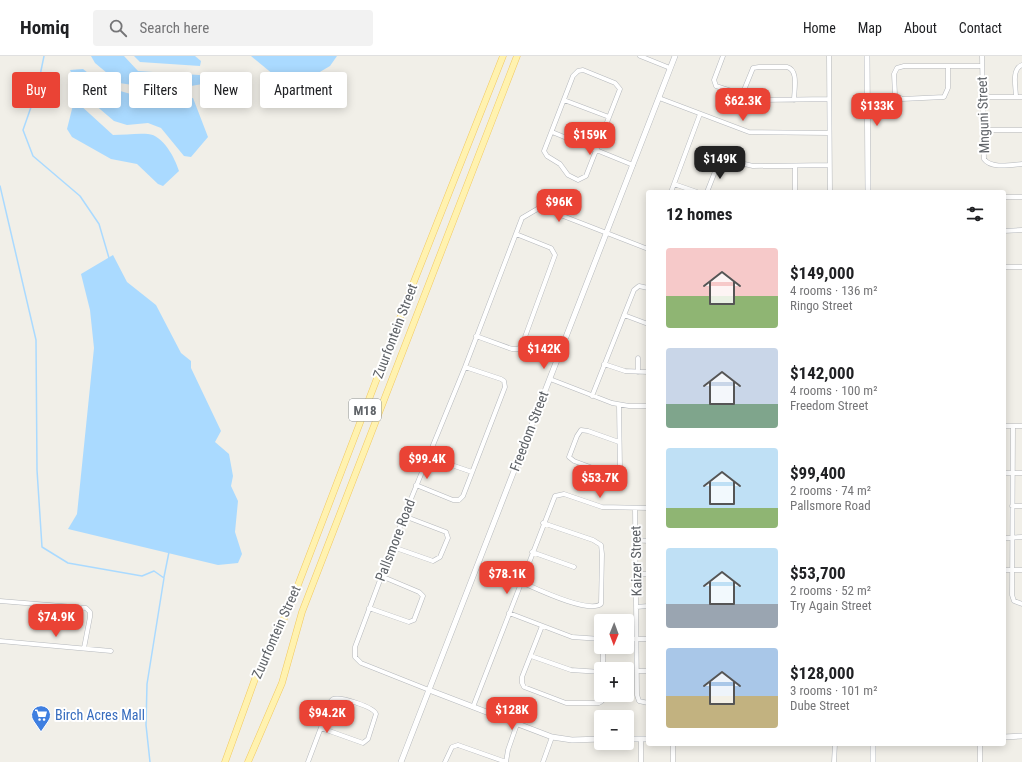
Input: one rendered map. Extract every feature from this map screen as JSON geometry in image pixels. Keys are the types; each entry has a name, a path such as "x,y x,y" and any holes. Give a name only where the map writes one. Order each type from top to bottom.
{"main road":[{"name":"Zuurfontein Street","path":"225,762 255,679 290,606 413,284 503,56"},
{"name":"Zuurfontein Street","path":"248,762 282,683 302,612 517,56"}],"street":[{"path":"640,56 670,68"},
{"name":"Freedom Street","path":"401,762 675,56"},
{"path":"723,56 714,84 759,100 829,99"},
{"path":"829,56 830,190"},
{"path":"867,56 868,190"},
{"name":"Mnguni Street","path":"982,56 982,153 987,163 993,165 1022,164"},
{"path":"1016,98 1016,72 1019,66 1022,65"},
{"path":"948,66 948,88 944,97 902,99 896,95 894,74 897,68 948,66 982,66"},
{"path":"742,95 753,68 787,67 791,68 794,72 794,100"},
{"path":"583,70 615,83 620,89 585,178 580,180 573,179 568,176 557,162 547,156 545,152 564,100 573,76 578,71 583,70"},
{"path":"982,97 1022,98"},
{"path":"659,98 749,132 829,133"},
{"path":"564,100 609,117"},
{"path":"672,190 700,114"},
{"path":"982,130 1022,130"},
{"path":"552,132 633,165"},
{"path":"708,190 718,164 723,159 748,166 829,165"},
{"path":"795,166 795,190"},
{"path":"674,184 691,190"},
{"path":"1006,197 1022,197"},
{"name":"Pallsmore Road","path":"594,739 565,739 552,737 517,724 364,665 357,660 355,647 416,485 465,367 522,218 538,208 545,209 646,248"},
{"path":"1006,231 1022,230"},
{"path":"476,336 512,349 518,349 522,345 555,255 551,248 516,234"},
{"path":"1006,267 1022,267"},
{"path":"592,396 635,288 640,286 646,288"},
{"path":"624,315 646,323"},
{"path":"638,358 638,372"},
{"path":"604,364 626,371 646,372"},
{"path":"416,485 453,500 459,500 463,496 505,384 501,379 465,367"},
{"path":"550,379 619,405 646,406"},
{"path":"619,405 620,469 616,474 609,474 574,461 569,457 577,436 581,430 619,442"},
{"path":"1006,426 1022,426"},
{"path":"1013,426 1011,473 1012,595 1014,601 1022,604"},
{"path":"428,457 472,472"},
{"path":"1006,473 1022,473"},
{"path":"473,707 553,499 560,494 602,507 646,508"},
{"path":"1012,506 1022,506"},
{"name":"Kaizer Street","path":"635,508 634,540 638,698 641,702 646,703"},
{"path":"393,546 433,562 439,559 448,538 446,532 404,516"},
{"path":"521,582 577,604 595,606 601,604 601,545 593,540 543,523"},
{"path":"1006,538 1022,538"},
{"path":"634,540 646,541"},
{"path":"532,552 574,567"},
{"path":"1006,570 1022,570"},
{"path":"636,574 646,574"},
{"path":"369,608 409,622 414,620 422,601 423,596 419,592 381,576"},
{"path":"0,601 83,608 88,610 90,617 84,648"},
{"path":"636,607 646,606"},
{"path":"509,614 578,638 594,639"},
{"path":"542,626 522,680 523,685 527,689 559,702 571,704 600,702"},
{"path":"637,639 646,639"},
{"path":"0,641 111,651"},
{"path":"531,656 571,670 594,672"},
{"path":"637,671 646,671"},
{"path":"309,762 321,728 331,702 335,698 342,698 372,709 376,714 368,739 363,743 321,728"},
{"path":"445,762 453,746 461,745 506,762 508,750 517,724"},
{"path":"1006,737 1022,736"},
{"path":"543,762 552,737"},
{"path":"634,739 646,739"},
{"path":"641,739 641,762"},
{"path":"673,746 673,762"},
{"path":"834,746 834,762"},
{"path":"873,746 873,762"},
{"path":"980,746 980,762"}],"water":[{"path":"91,56 124,56 138,71 153,72 129,72 129,84 121,83 121,72 106,72 95,63"},
{"path":"134,56 195,56 201,61 200,66 140,62"},
{"path":"251,56 337,56 330,66 320,72 270,72"},
{"path":"83,69 87,72 71,72 70,70"},
{"path":"192,75 200,75 200,84 192,86"},
{"path":"121,91 129,94 129,108 192,108 193,98 208,137 191,157 184,156 161,128 148,123 127,125 114,121 99,108 121,108"},
{"path":"72,108 83,108 113,135 148,134 159,138 168,148 179,171 163,186 158,184 137,164 111,159 72,137 67,129"},
{"path":"113,255 127,282 156,305 181,353 191,361 191,368 221,431 215,442 229,454 233,476 231,486 238,501 235,532 242,554 238,563 218,565 68,529 77,514 94,348 90,310 81,274"}],"waterway":[{"path":"44,56 37,90 23,130 33,156 80,196 99,224 109,258"},
{"path":"0,186 36,340 37,470 42,547 68,563 142,576 154,571 164,578 147,684 146,725 150,762"},
{"path":"164,577 169,552"}],"place":[{"name":"Birch Acres Mall","path":"41,732"}]}
